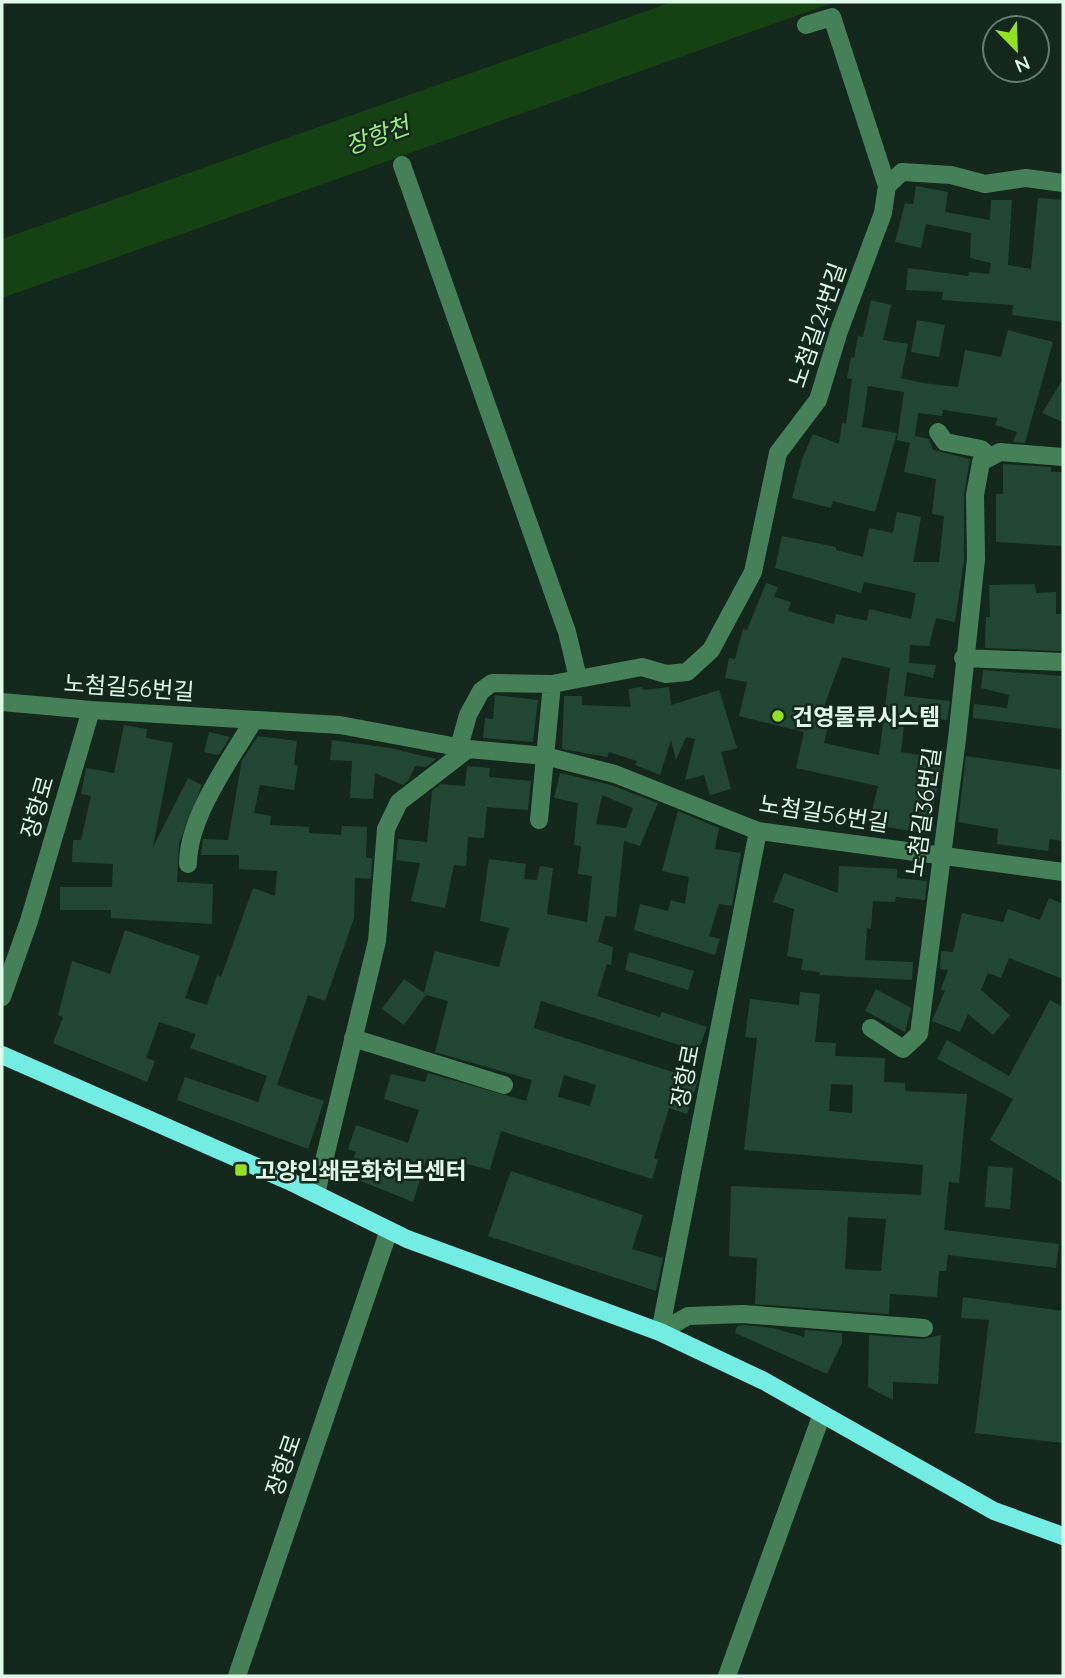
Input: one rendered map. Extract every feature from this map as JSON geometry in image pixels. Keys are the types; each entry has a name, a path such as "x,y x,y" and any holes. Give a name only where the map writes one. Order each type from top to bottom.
{"main road":[{"path":"2,1055 87,1090 389,1230 660,1332 764,1381 994,1511 1063,1536"}],"street":[{"name":"노첨길24번길","path":"463,748 468,715 481,691 492,683 552,684 642,667 666,674 687,672 711,650 753,572 778,453 818,400 839,331 883,213 887,186 832,17 806,25"},
{"path":"401,165 567,632 578,678"},
{"path":"887,186 902,172 951,175 985,184 1026,177 1063,183"},
{"path":"938,432 945,442 981,449 990,457 1000,452 1063,457"},
{"name":"노첨길36번길","path":"871,1028 903,1049 919,1034 943,856 976,559 975,495 981,462 990,457"},
{"path":"963,658 1063,662"},
{"path":"539,820 552,684"},
{"name":"노첨길56번길","path":"2,702 340,725 463,748 545,756 615,774 758,831 1063,872"},
{"name":"장항로","path":"2,997 29,921 91,710"},
{"path":"188,864 188,845 210,795 254,720"},
{"path":"316,1194 377,941 386,829 399,802 463,748"},
{"name":"장항로","path":"660,1332 758,831"},
{"path":"353,1038 504,1085"},
{"name":"장항로","path":"237,1676 389,1230"},
{"path":"660,1332 688,1316 743,1314 925,1328"},
{"path":"727,1676 821,1414"}],"water":[{"name":"장항천","path":"672,2 835,2 2,298 2,239"}],"building":[{"path":"916,186 948,192 945,212 990,220 991,200 1012,200 1008,265 1031,269 1038,198 1063,200 1063,322 1012,315 1013,305 942,300 943,292 906,290 908,268 968,276 969,272 989,274 991,263 970,258 971,233 926,224 921,248 895,242 905,203 913,204"},
{"path":"871,300 891,305 883,340 908,344 901,378 958,387 965,350 1001,357 1008,330 1053,342 1025,443 1013,442 1017,432 995,425 998,418 943,410 942,416 918,413 915,436 929,439 933,450 970,459 964,495 964,561 955,622 936,618 929,646 910,645 909,663 936,665 933,678 907,672 904,696 950,701 947,720 905,715 901,752 943,759 928,834 869,824 878,786 796,768 804,732 739,716 747,682 725,678 729,658 735,659 743,629 747,630 766,583 778,587 774,597 791,602 788,611 834,624 836,614 867,621 869,609 911,619 916,593 864,582 861,593 775,568 782,536 836,547 836,550 863,557 869,528 893,533 897,512 921,517 913,562 939,562 944,516 932,514 936,479 904,472 910,443 897,440 904,392 868,386 862,427 897,433 875,512 833,501 831,508 792,498 802,459 813,434 839,444 842,423 846,424 852,379 847,378 851,357 854,358 858,336 863,337","holes":["842,657 890,668 879,755 824,743 832,709 824,707"]},
{"path":"917,320 945,325 939,357 911,352"},
{"path":"1063,379 1063,422 1042,413"},
{"path":"1003,464 1051,467 1051,472 1063,472 1063,546 996,542 996,494 1003,494"},
{"path":"1035,584 1036,593 1056,592 1056,614 1061,614 1061,651 985,648 986,617 990,617 989,585"},
{"path":"983,670 1063,676 1063,729 973,718 974,704 1007,708 1009,695 981,688"},
{"path":"642,687 643,690 669,687 671,705 719,690 737,748 721,752 731,789 710,795 704,775 685,780 695,739 686,737 676,760 671,740 660,775 635,765 637,761 609,752 607,757 562,749 564,696 582,696 582,705 631,707 628,689"},
{"path":"495,695 538,700 533,742 483,738 485,718 493,719"},
{"path":"124,725 147,729 146,738 173,743 153,847 188,778 202,785 179,843 177,882 213,884 212,924 111,918 111,910 60,910 60,887 112,887 113,864 72,862 73,840 81,840 91,796 81,794 86,768 114,773"},
{"path":"209,732 230,737 219,755 204,752"},
{"path":"258,736 297,741 294,765 298,766 294,790 260,785 254,813 271,816 270,825 309,827 309,833 341,835 342,826 367,827 366,858 372,858 371,879 355,878 354,918 325,1001 308,995 277,1085 324,1101 308,1149 177,1100 185,1077 258,1102 267,1076 190,1048 196,1034 159,1022 146,1058 155,1061 147,1082 53,1043 63,1017 58,1015 72,961 110,974 125,930 200,956 185,998 207,1005 217,975 221,977 253,888 275,896 277,871 239,869 239,855 201,855 203,839 228,840 242,760"},
{"path":"332,740 390,748 436,759 426,767 415,766 409,780 403,785 375,773 373,799 350,798 352,761 330,760"},
{"path":"966,756 1063,770 1063,841 1050,839 1048,851 997,844 998,829 958,822"},
{"path":"467,766 490,768 489,777 531,781 528,810 487,807 484,838 468,837 466,866 454,865 445,908 411,901 420,863 396,860 398,839 427,842 432,791 441,784 465,786"},
{"path":"560,773 611,785 658,803 640,846 624,841 616,917 605,916 598,942 613,947 611,965 607,964 597,996 660,1017 662,1012 707,1027 698,1051 541,1001 534,1028 698,1080 687,1114 669,1108 654,1158 658,1160 652,1179 501,1131 490,1170 467,1164 464,1171 426,1161 413,1202 346,1175 356,1152 348,1149 356,1125 408,1143 419,1110 384,1099 391,1074 425,1082 428,1073 526,1101 532,1080 435,1052 448,1001 426,995 404,1025 382,1009 404,979 424,993 435,951 499,967 509,928 480,921 489,859 526,864 524,879 537,880 540,866 553,868 547,914 587,922 592,876 578,874 581,846 574,845 578,803 554,798","holes":["602,795 633,808 626,828 596,824","564,1075 596,1085 590,1106 558,1097"]},
{"path":"678,811 719,828 715,849 741,853 732,906 719,904 709,936 720,939 715,955 634,930 640,904 668,911 671,900 685,904 689,877 662,871"},
{"path":"839,866 897,869 897,878 927,881 925,900 896,897 895,902 873,901 871,929 867,928 865,960 913,962 912,980 819,975 820,972 801,970 803,959 787,956 794,909 773,902 784,873 838,893"},
{"path":"1049,898 1063,904 1063,979 1009,958 1001,978 988,973 981,990 1010,1015 993,1035 968,1014 960,1032 932,1021 945,991 941,989 948,970 940,969 941,951 953,952 962,913 1003,922 1008,909 1040,920"},
{"path":"629,952 694,971 688,990 625,970"},
{"path":"876,989 911,1008 905,1032 865,1011"},
{"path":"800,992 820,994 815,1042 836,1043 835,1056 885,1058 884,1082 905,1083 905,1091 967,1094 959,1183 949,1182 944,1230 1059,1244 1056,1268 948,1255 946,1271 939,1271 937,1297 890,1294 889,1314 755,1304 757,1258 729,1256 731,1186 921,1195 923,1165 744,1150 757,1038 745,1037 750,999 799,1005","holes":["831,1084 853,1085 852,1113 829,1111","848,1217 886,1219 881,1271 845,1269"]},
{"path":"1050,1000 1063,1007 1063,1183 990,1140 1013,1099 937,1059 947,1040 1009,1076"},
{"path":"988,1166 1013,1168 1010,1209 985,1207"},
{"path":"511,1171 643,1215 632,1249 663,1258 656,1291 488,1236"},
{"path":"963,1297 1063,1311 1063,1443 975,1433 989,1320 961,1318"},
{"path":"737,1326 773,1328 804,1337 805,1330 842,1333 842,1343 827,1374 735,1333"},
{"path":"869,1335 923,1339 941,1335 938,1384 893,1382 893,1400 868,1387"}],"place":[{"name":"건영물류시스템","path":"778,716"},
{"name":"고양인쇄문화허브센터","path":"241,1170"}]}
